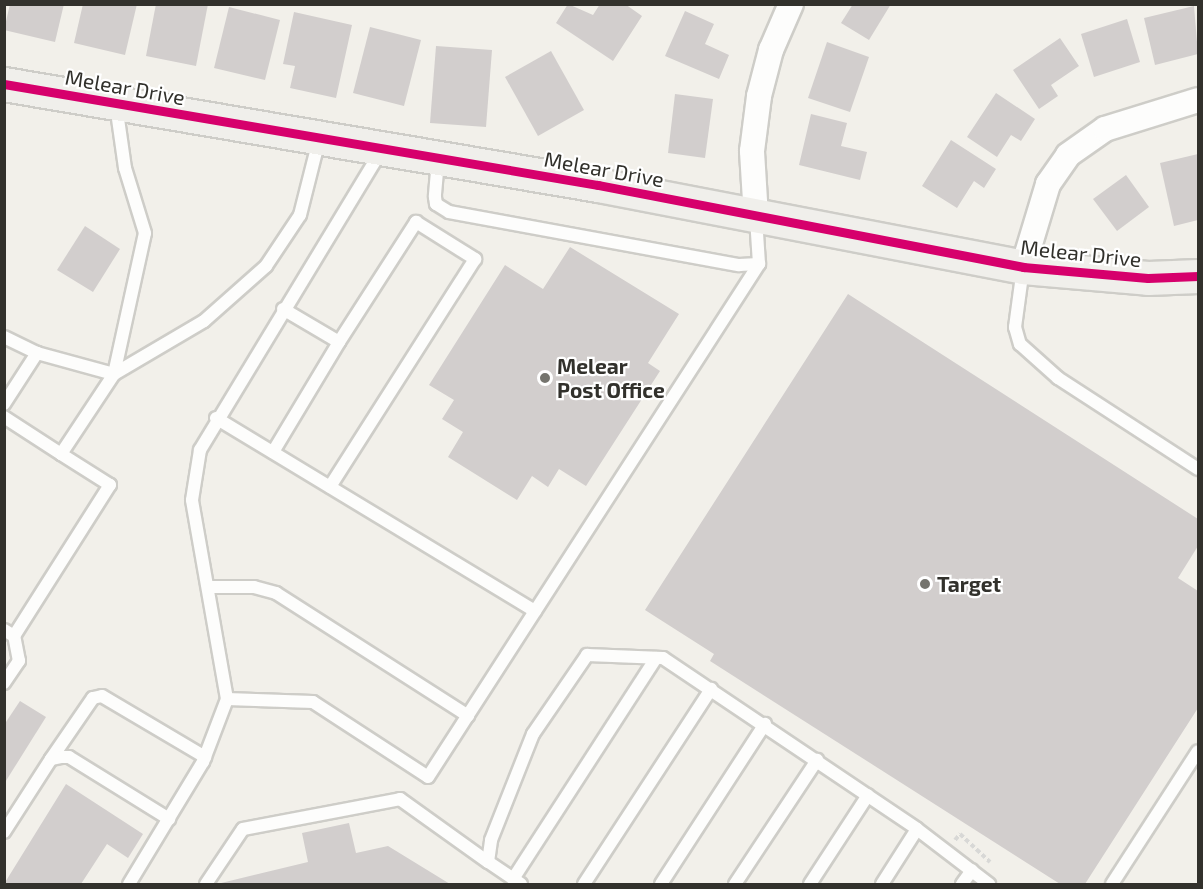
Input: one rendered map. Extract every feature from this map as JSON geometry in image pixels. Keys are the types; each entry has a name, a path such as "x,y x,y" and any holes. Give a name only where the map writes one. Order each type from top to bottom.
{"street":[{"path":"756,217 752,151 759,96 771,50 791,4"},
{"name":"Melear Drive","path":"4,84 438,159 1023,267 1148,278 1198,276"},
{"path":"1023,267 1048,184 1068,155 1106,129 1198,100"}],"lane":[{"path":"61,454 114,374 145,233 125,168 116,104"},
{"path":"4,337 37,353 114,374 204,321 266,266 300,214 319,139"},
{"path":"129,885 205,757 227,699 192,500 194,471 216,418 382,150"},
{"path":"438,159 436,204 449,212 739,265 759,264"},
{"path":"227,699 313,702 428,777 759,264 756,217"},
{"path":"273,452 339,342 416,222 475,260 330,487"},
{"path":"1023,267 1015,327 1020,344 1058,378 1198,469"},
{"path":"284,309 339,342"},
{"path":"4,404 37,353"},
{"path":"4,417 110,485 9,633 19,661 8,669 4,682"},
{"path":"216,418 535,611"},
{"path":"208,587 254,587 276,593 468,716"},
{"path":"488,862 491,840 533,734 587,655 656,658 711,689 765,724 917,829 989,885"},
{"path":"207,885 243,829 400,799 517,882 656,658"},
{"path":"584,885 711,689"},
{"path":"4,832 93,698 102,696 205,757"},
{"path":"661,885 765,724"},
{"path":"1112,885 1198,751"},
{"path":"51,759 69,757 169,819"},
{"path":"735,885 817,760"},
{"path":"810,885 868,795"},
{"path":"882,885 917,829"},
{"path":"962,885 972,870"}],"building":[{"path":"10,4 64,4 55,42 4,30"},
{"path":"83,4 137,4 125,55 74,43"},
{"path":"156,4 208,4 196,66 146,56"},
{"path":"568,4 593,15 600,4 625,4 642,16 613,61 556,23"},
{"path":"853,4 891,4 869,40 841,23"},
{"path":"1194,6 1198,54 1155,65 1144,18"},
{"path":"229,7 280,20 265,80 214,68"},
{"path":"685,11 714,24 705,44 729,55 719,79 665,56"},
{"path":"294,12 352,25 336,98 290,88 295,66 283,64"},
{"path":"1127,19 1140,62 1094,77 1081,34"},
{"path":"370,27 421,40 404,106 353,93"},
{"path":"1060,38 1079,66 1051,85 1058,96 1039,109 1013,70"},
{"path":"827,42 869,57 850,112 808,98"},
{"path":"436,46 492,50 486,127 430,123"},
{"path":"551,51 584,110 538,136 505,77"},
{"path":"996,93 1035,119 1021,141 1011,135 997,157 967,137"},
{"path":"675,94 713,99 705,158 668,153"},
{"path":"811,114 847,123 841,146 867,152 860,180 799,165"},
{"path":"951,140 996,169 984,188 974,181 957,208 922,186"},
{"path":"1198,154 1198,220 1174,226 1160,163"},
{"path":"1126,175 1149,207 1117,231 1093,199"},
{"path":"85,226 120,249 93,292 57,270"},
{"name":"Melear Post Office","path":"570,247 679,314 648,363 660,371 586,486 559,469 548,487 532,476 517,500 448,457 463,432 442,419 454,400 429,385 505,265 543,289"},
{"name":"Target","path":"848,294 1198,519 1198,546 1178,578 1198,591 1198,708 1085,884 1060,884 710,661 714,654 645,610"},
{"path":"20,701 46,717 4,784 4,725"},
{"path":"66,784 143,834 128,858 107,844 81,884 4,884"},
{"path":"349,823 356,853 388,846 450,884 217,884 308,862 302,833"}],"cycle path":[{"path":"4,84 598,185 1023,267 1148,278 1198,276"}],"place":[{"name":"Melear Post Office","path":"545,378"},
{"name":"Target","path":"925,584"}]}
